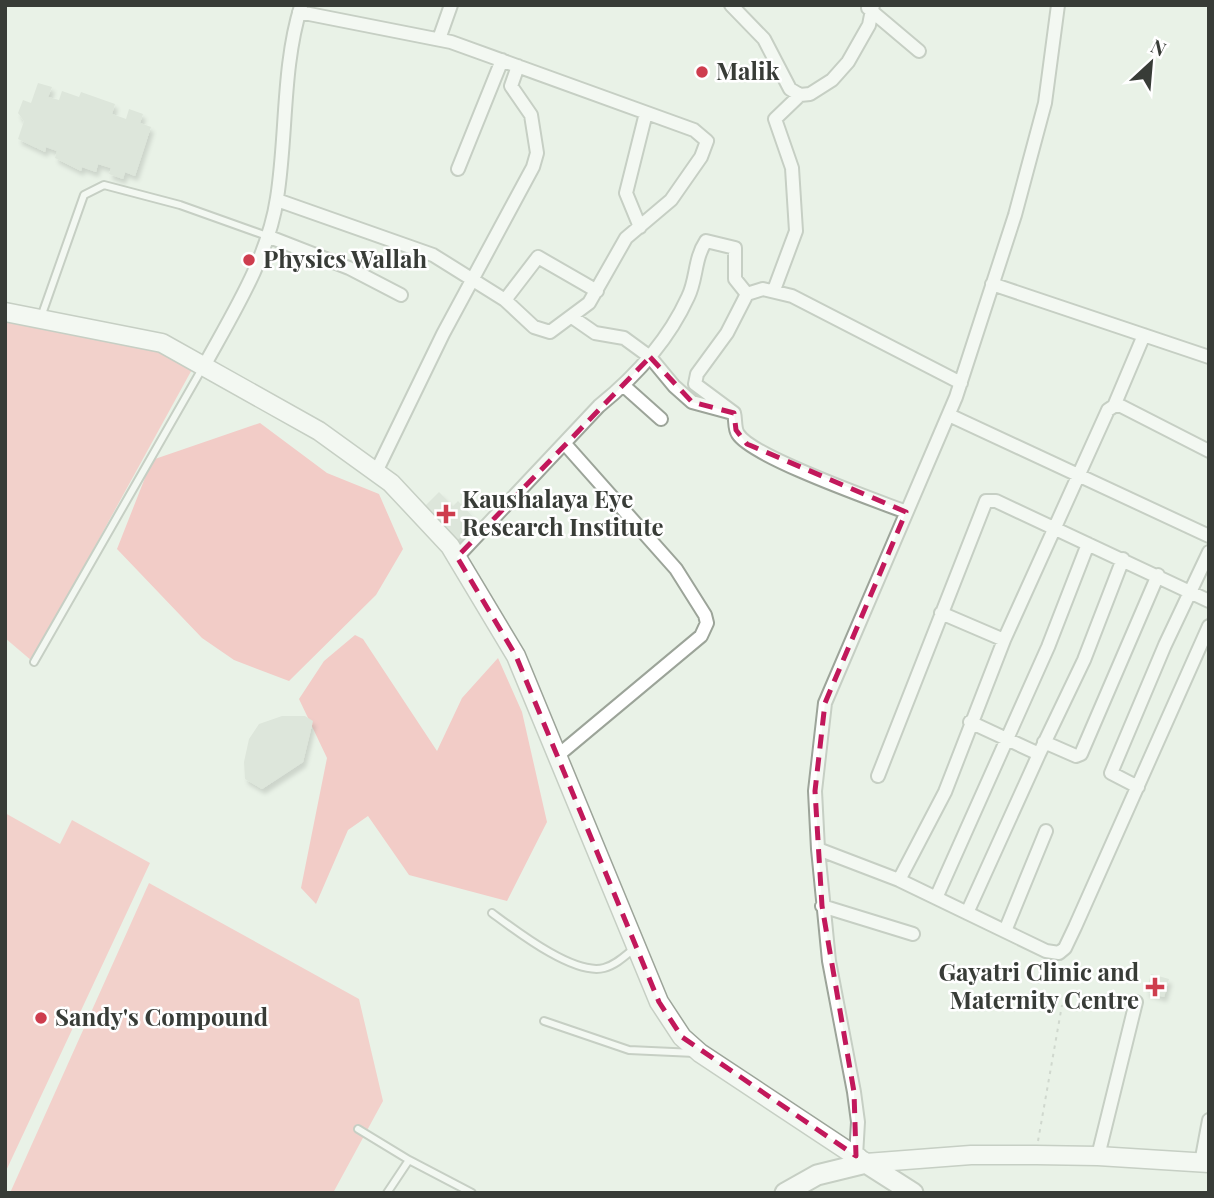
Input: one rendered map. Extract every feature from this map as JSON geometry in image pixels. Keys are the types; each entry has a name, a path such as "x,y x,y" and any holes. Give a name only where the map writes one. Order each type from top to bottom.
{"main road":[{"path":"5,312 162,343 318,431 391,483 457,557 516,656 659,1002 682,1037 700,1053 913,1193"},
{"path":"785,1193 813,1184 861,1159 892,1161 971,1155 1098,1156 1205,1163"}],"street":[{"path":"439,39 451,5"},
{"path":"731,5 764,39 790,89 800,95 810,94 832,80 848,62 869,25 869,7"},
{"path":"861,1159 854,1092 834,995 822,906 815,790 825,703 961,383 1045,103 1058,5"},
{"path":"869,7 919,51"},
{"path":"204,366 243,294 267,236 277,200 291,57 300,8 439,39 694,130 706,137 707,141 701,157 671,200 621,245 589,303 550,332 541,331 505,300 418,248 277,200"},
{"path":"458,170 502,60"},
{"path":"376,472 472,279 533,167 537,153 531,115 511,86 518,66"},
{"path":"774,290 796,231 792,168 775,119 800,95"},
{"path":"640,227 626,193 646,113"},
{"path":"267,236 372,278 401,295"},
{"path":"457,557 599,406 624,386 650,357 690,295 698,253 706,241 734,248 735,279 747,294"},
{"path":"505,300 538,257 597,291"},
{"path":"992,285 1209,357"},
{"path":"906,512 794,467 747,444 736,430 734,413 701,390 695,379 731,327 747,294 764,289 774,290 961,383"},
{"path":"572,317 595,333 624,338 650,357 692,402 734,413"},
{"path":"1114,406 1143,335"},
{"path":"624,386 661,419"},
{"path":"899,880 945,792 1004,640 1108,410 1121,406 1209,451"},
{"path":"948,415 1209,537"},
{"path":"556,757 691,644 705,630 707,623 705,615 676,569 565,444"},
{"path":"878,776 986,501 996,501 1209,601"},
{"path":"936,898 1048,647 1088,544"},
{"path":"1138,787 1111,773 1165,645 1209,552"},
{"path":"967,913 1084,660 1123,559"},
{"path":"970,722 1006,739 1076,756 1081,754 1158,575"},
{"path":"941,613 1004,640"},
{"path":"818,849 899,880 1053,953 1065,948 1209,626"},
{"path":"1004,931 1046,831"},
{"path":"822,906 913,934"},
{"path":"1098,1156 1136,1002"},
{"path":"1205,1163 1209,1120"}],"lane":[{"path":"40,319 84,195 91,189 104,185 117,188 180,205 267,236"},
{"path":"34,662 204,366"},
{"path":"492,913 546,949 593,970 612,965 636,947"},
{"path":"544,1021 629,1050 700,1053"},
{"path":"358,1129 472,1193"},
{"path":"387,1193 409,1160"}],"path":[{"path":"1036,1156 1062,1005"}],"highlighted area":[{"path":"650,357 692,402 734,413 736,430 747,444 906,512 825,703 815,791 822,906 854,1092 856,1156 682,1037 659,1002 516,656 457,557"}],"shaded area":[{"path":"5,312 162,343 195,364 32,661 5,638"},
{"path":"260,423 327,473 379,494 403,549 376,595 289,681 234,660 202,638 117,549 152,460"},
{"path":"355,635 363,639 437,751 462,698 498,658 522,712 547,822 507,901 409,875 368,816 348,830 316,904 301,888 327,758 299,699 324,661"},
{"name":"Sandy's Compound","path":"5,813 60,844 72,820 150,863 5,1173"},
{"path":"149,883 359,999 383,1101 333,1193 10,1193"}],"building":[{"path":"38,83 52,87 48,97 59,100 62,91 79,97 81,92 115,104 112,114 126,119 129,109 143,114 140,123 151,127 135,176 125,172 123,179 109,174 111,168 98,164 96,172 82,167 81,171 55,158 57,151 46,147 45,152 18,139 24,121 18,113 23,100 31,103"},
{"path":"439,492 453,506 458,501 477,521 453,544 421,510"},
{"path":"282,716 305,716 313,721 303,762 262,789 245,779 244,762 249,739 259,724"},
{"path":"1151,974 1169,979 1164,997 1146,992"}],"place":[{"name":"Malik","path":"702,72"},
{"name":"Physics Wallah","path":"249,260"},
{"name":"Kaushalaya Eye Research Institute","path":"446,514"},
{"name":"Gayatri Clinic and Maternity Centre","path":"1155,987"},
{"name":"Sandy's Compound","path":"41,1018"}]}
